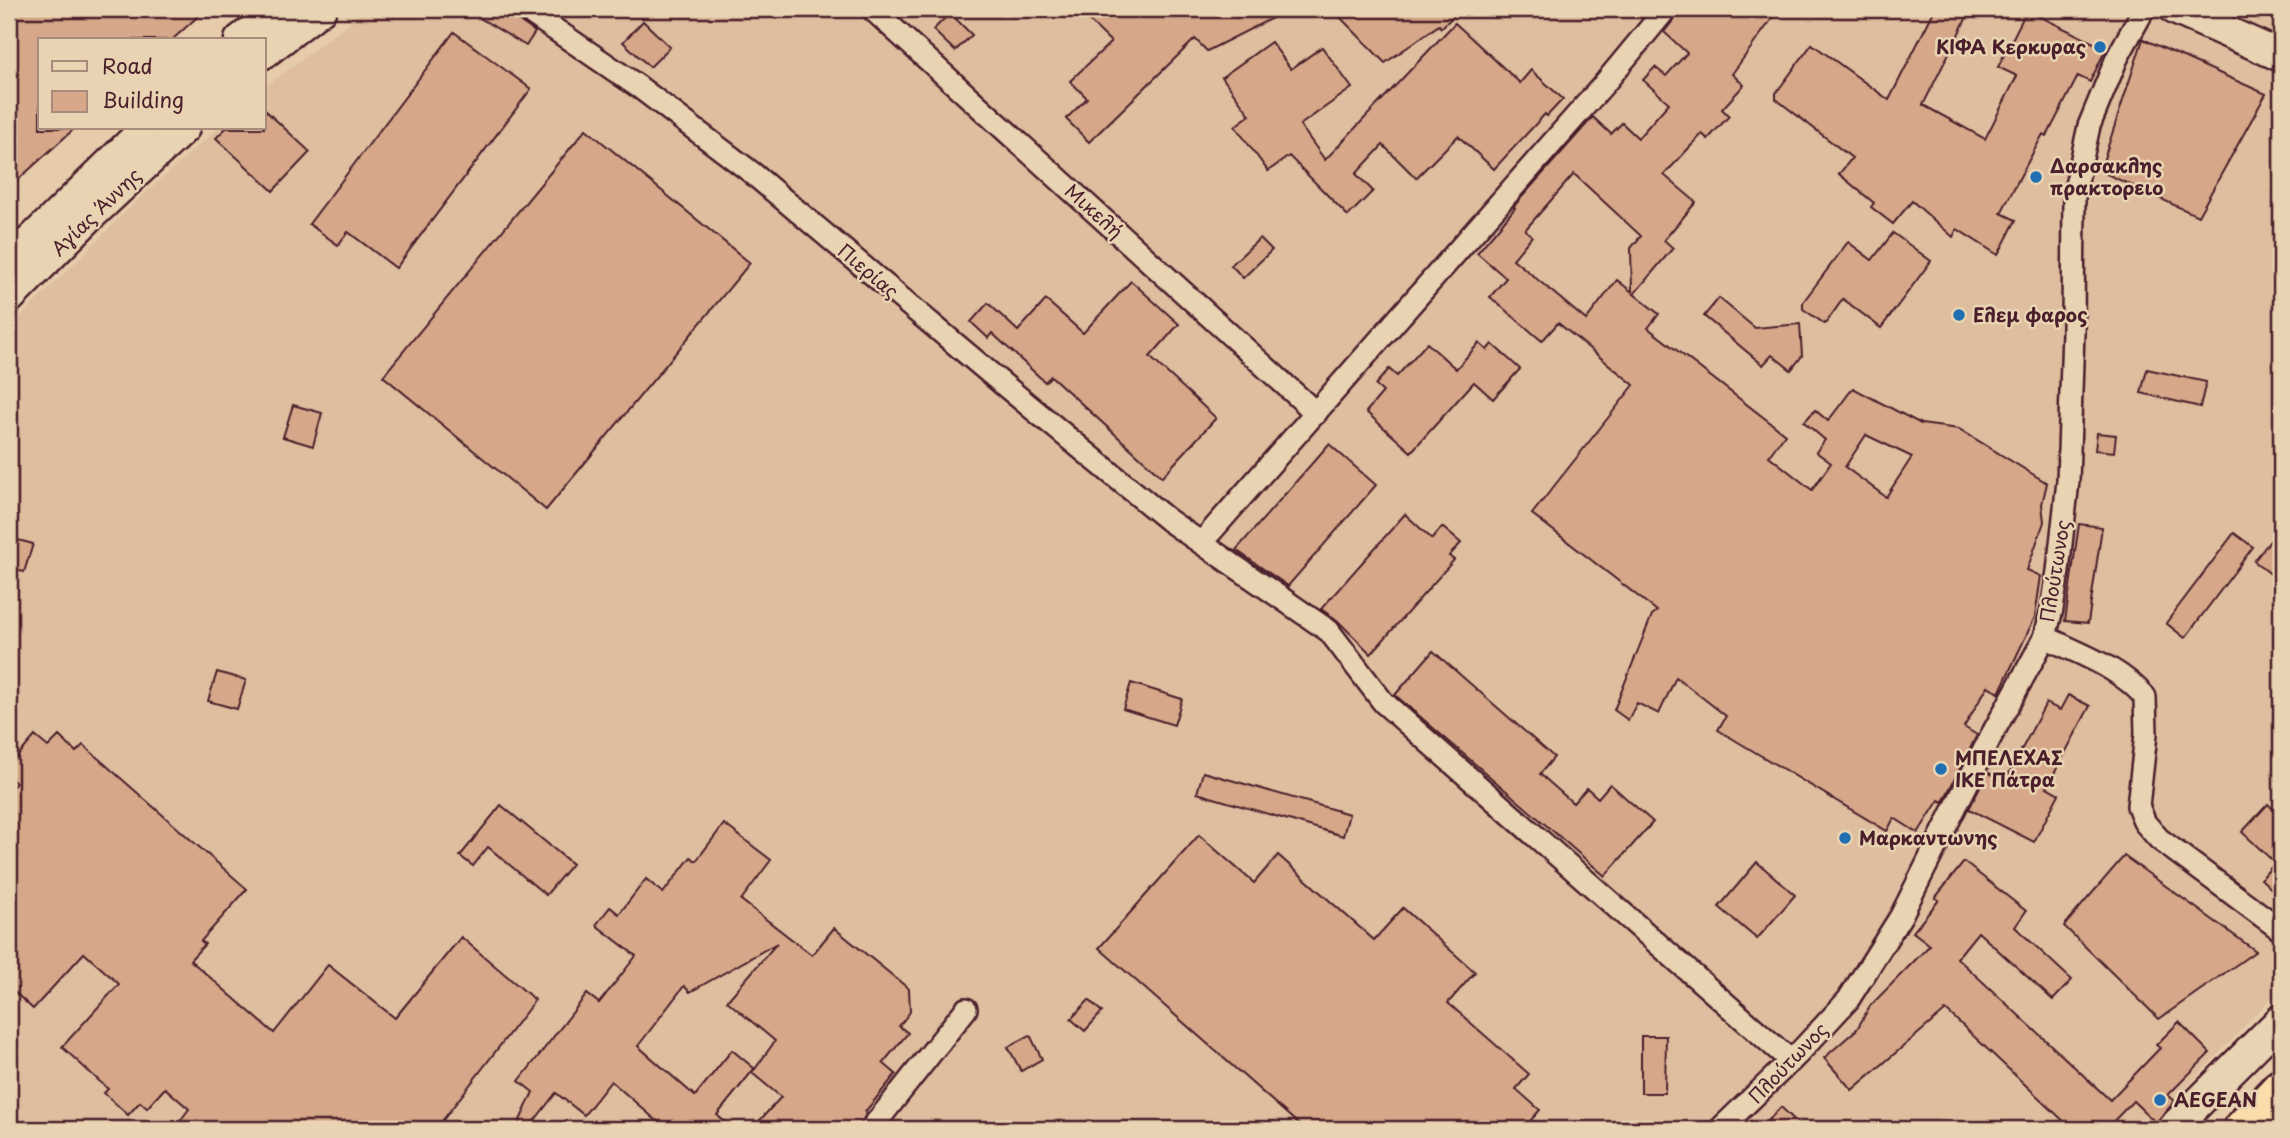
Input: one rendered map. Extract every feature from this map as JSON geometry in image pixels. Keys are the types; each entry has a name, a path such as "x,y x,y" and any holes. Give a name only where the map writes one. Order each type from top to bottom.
{"highway":[{"path":"2243,1129 2281,1089"}],"street":[{"path":"243,38 280,9"},
{"path":"266,51 321,9"},
{"name":"Πιερίας","path":"525,9 639,87 751,172 1110,474 1137,492 1191,538 1202,542 1329,631 1383,702 1791,1061"},
{"name":"Μικελή","path":"872,9 1316,414"},
{"path":"1202,542 1604,84 1666,9"},
{"name":"Πλούτωνος","path":"1720,1129 1791,1061 1848,1000 1886,941 2045,637 2056,583 2068,481 2074,195 2089,126 2117,58 2144,9"},
{"path":"2175,9 2281,56"},
{"name":"Αγίας Άννης","path":"9,262 144,130"},
{"name":"Αγίας Άννης","path":"9,298 90,216 182,130"},
{"path":"2045,637 2114,670 2134,684 2145,697 2146,734 2138,806 2145,823 2159,839 2281,930"},
{"path":"871,1129 966,1009"},
{"path":"2172,1129 2281,1020"}],"shaded area":[{"path":"367,9 2281,9 2281,987 2148,1129 9,1129 9,328 140,198 216,130 266,130 266,86"}],"building":[{"path":"9,9 206,9 174,38 38,38 38,130 73,130 9,188"},
{"path":"465,9 502,9 535,32 526,46"},
{"path":"1077,9 1290,9 1207,51 1195,39 1089,142 1066,119 1087,98 1070,81 1111,42"},
{"path":"1332,9 1461,9 1441,28 1439,25 1385,63"},
{"path":"1679,9 1779,9 1732,74 1744,85 1722,109 1729,116 1708,139 1702,134 1664,175 1696,202 1664,240 1673,248 1634,294 1659,314 1648,328 1785,434 1769,456 1812,490 1831,463 1816,452 1825,440 1804,422 1815,410 1828,421 1853,388 1921,424 1959,429 2047,483 2042,504 2044,522 2027,570 2041,576 2035,617 1999,693 1988,686 1964,727 1977,735 1943,802 1939,800 1918,833 1894,818 1887,831 1718,730 1726,716 1676,677 1659,714 1637,703 1628,720 1614,710 1652,615 1657,611 1532,514 1634,385 1558,323 1542,341 1490,297 1506,278 1477,253 1515,208 1513,207 1593,117 1611,134 1622,123 1638,138 1669,103 1643,80 1655,67 1666,76 1687,53 1664,32","holes":["1574,174 1641,236 1631,248 1632,292 1617,280 1586,320 1513,259 1532,236 1525,230","1866,435 1912,457 1886,497 1845,467"]},
{"path":"1935,9 1971,9 1923,105 1985,139 2017,76 1998,67 2027,10 2106,49 2090,82 2078,76 2047,136 2043,134 2001,213 2016,220 1998,255 1957,229 1953,237 1912,201 1893,224 1871,207 1874,203 1839,174 1852,158 1776,99 1776,93 1812,44 1889,100"},
{"path":"950,13 972,35 955,51 933,30"},
{"path":"643,21 670,47 650,67 623,42"},
{"path":"1455,23 1520,83 1531,70 1563,99 1547,116 1545,114 1494,169 1458,136 1416,178 1383,145 1356,174 1373,191 1348,216 1289,156 1268,171 1235,126 1250,115 1222,77 1271,42 1291,69 1322,47 1352,88 1300,125 1325,160"},
{"path":"454,32 531,89 396,268 348,232 338,245 309,224"},
{"path":"2143,39 2266,94 2198,216 2100,171"},
{"path":"266,111 310,152 273,191 216,138 224,130 266,130"},
{"path":"586,129 750,263 546,510 383,376"},
{"path":"1893,233 1931,261 1881,328 1843,299 1825,324 1803,309 1803,302 1848,242 1872,260"},
{"path":"1260,238 1272,250 1243,278 1231,265"},
{"path":"1131,281 1179,324 1150,357 1216,418 1162,477 1051,376 1045,382 992,333 988,338 971,322 988,303 1018,331 1046,300 1083,333"},
{"path":"1719,298 1755,328 1800,324 1802,356 1791,370 1772,355 1763,365 1704,316"},
{"path":"1427,343 1456,369 1479,343 1487,350 1492,344 1520,369 1493,399 1474,382 1411,452 1366,412 1383,392 1375,385 1389,369 1397,376"},
{"path":"2147,369 2206,382 2200,407 2141,393"},
{"path":"293,405 322,413 313,446 283,437"},
{"path":"2097,433 2116,435 2114,452 2095,450"},
{"path":"1329,444 1376,485 1288,586 1236,550"},
{"path":"1405,514 1432,539 1442,527 1461,543 1449,556 1454,560 1371,654 1337,620 1321,609"},
{"path":"2079,524 2102,527 2088,623 2065,621"},
{"path":"2281,527 2281,582 2254,561"},
{"path":"2234,533 2253,547 2185,638 2166,623"},
{"path":"18,540 33,544 24,572 9,568"},
{"path":"1433,651 1554,757 1540,774 1573,803 1587,788 1598,798 1610,784 1653,822 1605,876 1395,695"},
{"path":"217,672 246,680 237,709 208,701"},
{"path":"1131,683 1182,699 1174,725 1123,709"},
{"path":"2068,695 2090,706 2047,787 2059,794 2034,842 1969,809 1987,772 2005,781 2046,703 2060,710"},
{"path":"35,736 48,747 59,736 76,752 83,745 247,889 201,941 205,944 190,960 274,1033 328,965 395,1018 461,937 535,1000 436,1129 174,1129 189,1109 165,1088 147,1108 140,1102 128,1115 104,1093 108,1089 62,1047 119,984 84,953 33,1009 9,987 9,790 16,783 9,777 9,766"},
{"path":"1203,772 1349,814 1343,836 1197,793"},
{"path":"2268,804 2281,817 2281,898 2261,879 2275,863 2242,832"},
{"path":"501,805 572,864 546,895 488,847 473,866 460,856"},
{"path":"724,824 771,860 741,900 812,955 834,928 909,989 910,1012 899,1026 908,1033 883,1063 896,1074 865,1112 858,1129 752,1129 781,1097 752,1073 754,1069 717,1115 733,1129 666,1129 611,1081 584,1115 556,1093 528,1129 516,1129 533,1092 519,1081 587,994 599,1003 636,956 596,925 610,907 619,914 646,879 663,893 691,857 696,861","holes":["777,943 727,1001 775,1041 755,1069 732,1050 695,1096 638,1046 684,986 690,992"]},
{"path":"1199,835 1254,883 1278,855 1374,940 1403,908 1475,972 1448,1003 1529,1074 1516,1089 1540,1110 1523,1129 1304,1129 1099,948"},
{"path":"2124,856 2256,951 2159,1019 2064,926"},
{"path":"1757,862 1795,895 1757,939 1719,907"},
{"path":"1964,862 2026,911 2015,927 2072,980 2053,1000 1978,932 1957,958 2110,1100 2160,1048 2156,1045 2179,1022 2210,1053 2168,1095 2175,1101 2156,1123 2133,1101 2106,1129 2072,1129 1946,1010 1852,1090 1824,1058 1857,1029 1870,1006 1930,945 1913,932 1939,900 1935,898"},
{"path":"1089,1000 1102,1012 1085,1031 1071,1019"},
{"path":"1030,1035 1042,1059 1021,1071 1008,1047"},
{"path":"1641,1036 1666,1036 1665,1093 1641,1093"},
{"path":"1781,1107 1804,1129 1760,1129"}],"place":[{"name":"ΚΙΦΑ Κερκυρας","path":"2100,47"},
{"name":"Δαρσακλης πρακτορειο","path":"2036,177"},
{"name":"Ελεμ φαρος","path":"1959,315"},
{"name":"ΜΠΕΛΕΧΑΣ ΙΚΕ Πάτρα","path":"1941,769"},
{"name":"Μαρκαντωνης","path":"1845,838"},
{"name":"AEGEAN","path":"2160,1100"}]}
